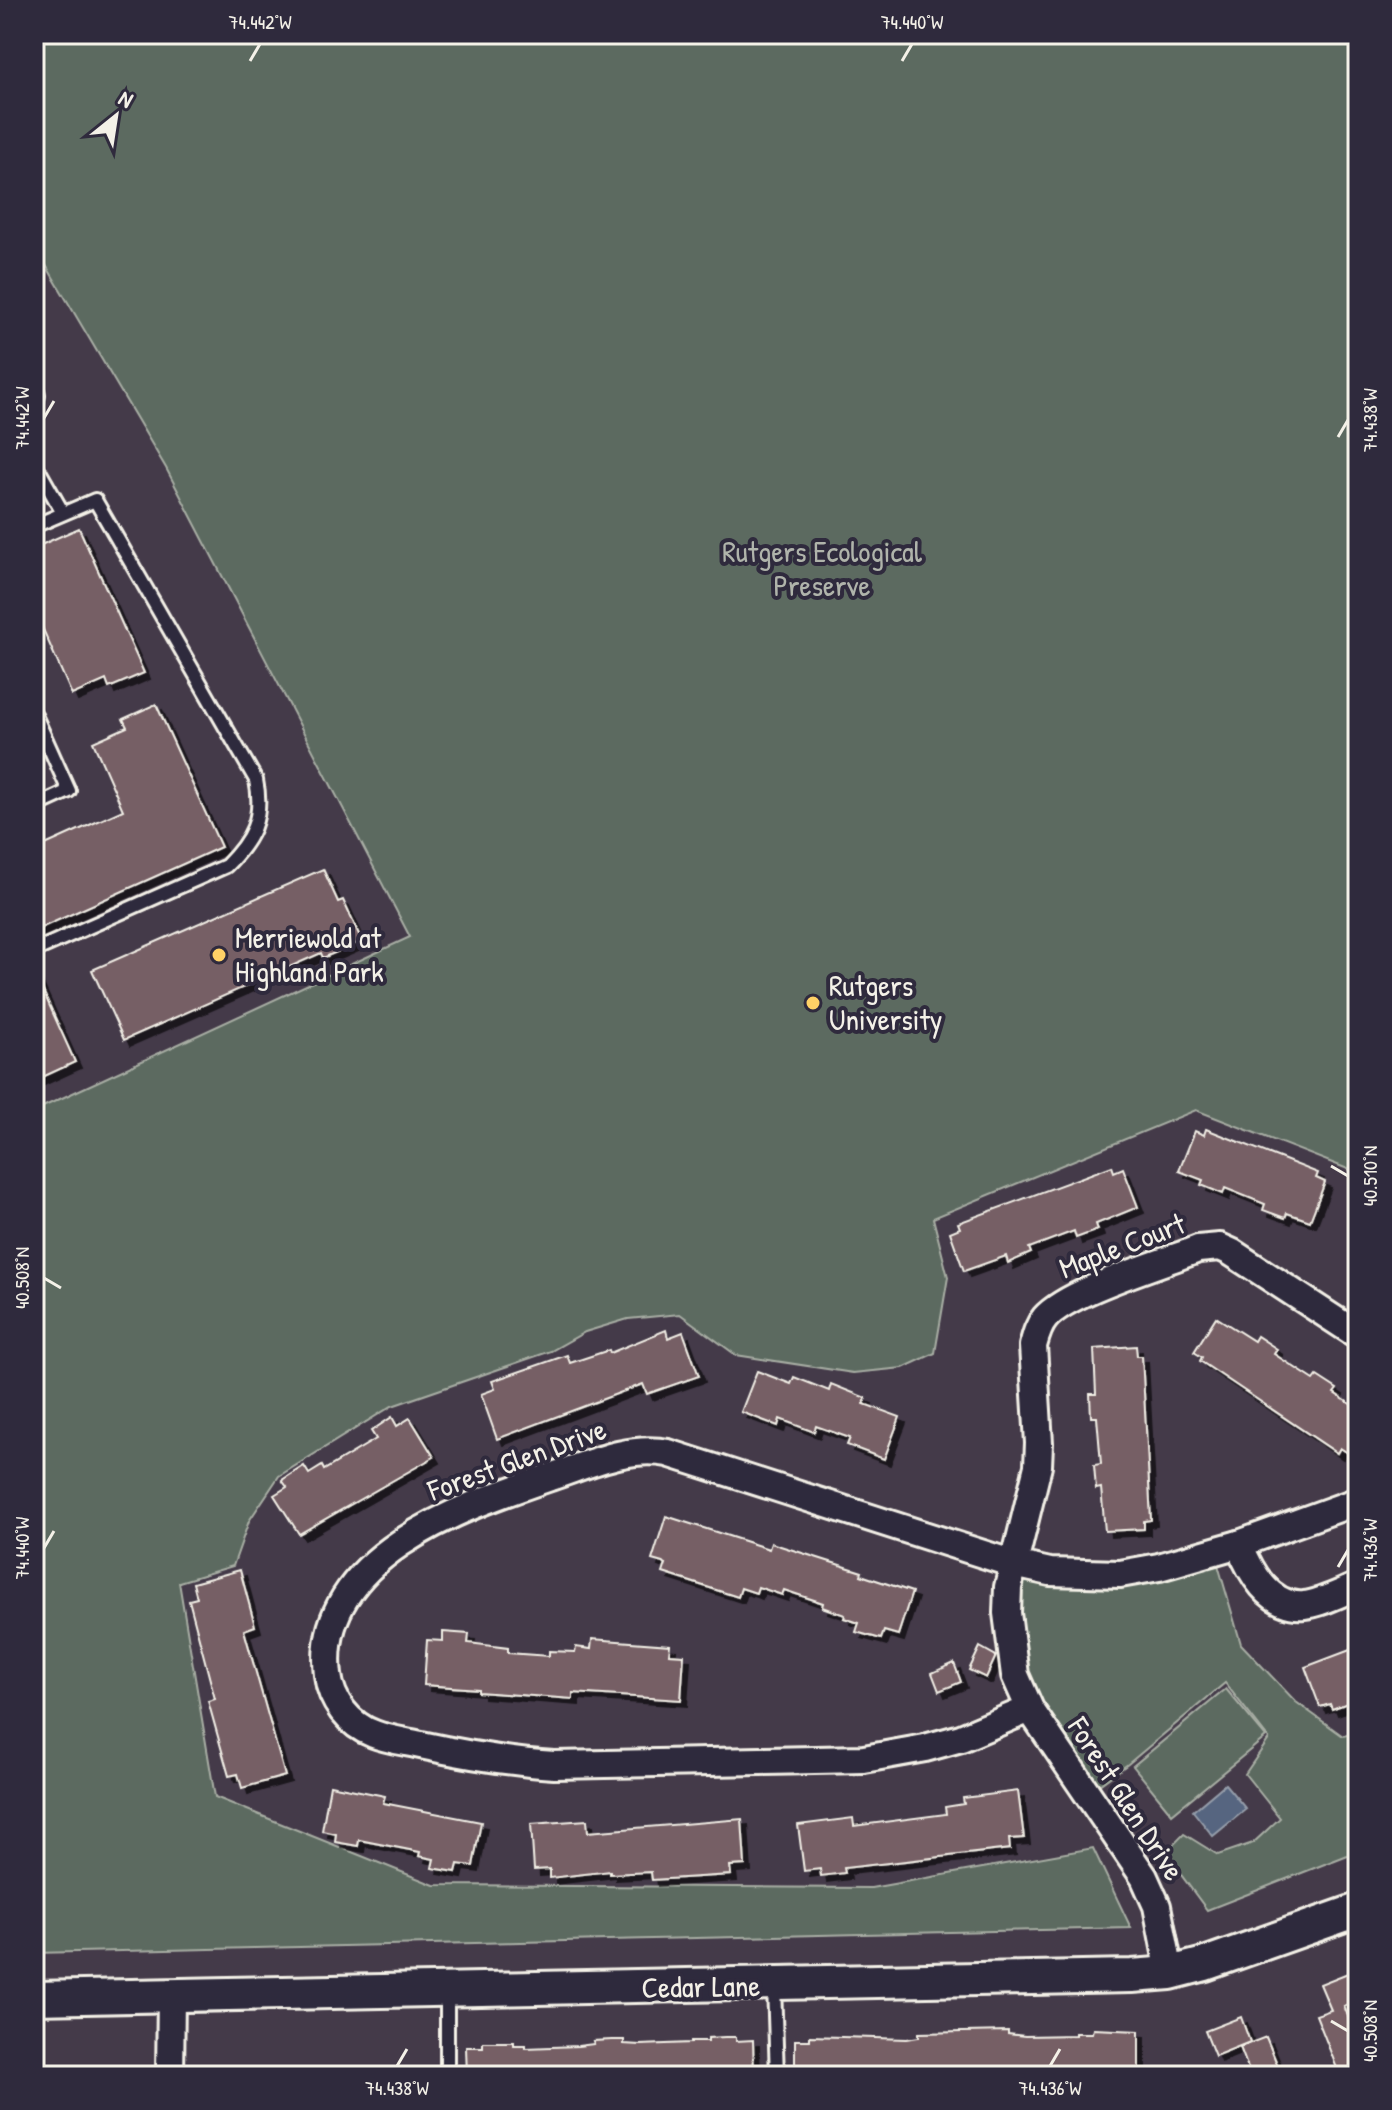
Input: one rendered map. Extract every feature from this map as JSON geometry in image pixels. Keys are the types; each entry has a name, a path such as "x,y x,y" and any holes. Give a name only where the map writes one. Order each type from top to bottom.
{"street":[{"name":"Maple Court","path":"1014,1564 1038,1466 1033,1346 1036,1331 1045,1318 1067,1300 1198,1249 1220,1247 1358,1335"},
{"name":"Forest Glen Drive","path":"1030,1709 961,1738 864,1759 554,1765 519,1762 374,1734 345,1714 335,1700 328,1681 327,1640 342,1602 372,1566 411,1536 466,1507 638,1451 668,1453 1014,1564 1008,1587 1009,1643 1015,1675 1030,1709 1144,1877 1157,1906 1170,1973"},
{"path":"1014,1564 1050,1572 1120,1574 1159,1567 1239,1544 1358,1501"},
{"path":"1239,1544 1249,1568 1260,1583 1288,1603 1304,1605 1358,1586"},
{"name":"Cedar Lane","path":"34,1998 774,1985 1170,1973 1205,1964 1358,1910"},
{"path":"170,2076 171,1995"}],"lane":[{"path":"34,376 38,395 34,413"},
{"path":"34,462 63,513"},
{"path":"34,526 95,500 256,780 260,800 255,825 244,848 226,866 34,951"},
{"path":"34,713 69,791 34,807"},
{"path":"774,1985 777,2076"},
{"path":"447,1992 447,2076"}],"green space":[{"name":"Rutgers Ecological Preserve","path":"34,34 1358,34 1358,1173 1196,1110 933,1218 948,1277 935,1353 903,1368 853,1373 736,1355 680,1314 628,1319 585,1332 551,1351 392,1406 279,1476 249,1521 233,1566 179,1582 215,1797 434,1885 871,1888 1093,1848 1131,1928 34,1953 34,1111 410,937 166,468 34,245"},
{"path":"1214,1551 1241,1644 1296,1702 1343,1736 1358,1733 1358,1851 1207,1910 1165,1853 1184,1834 1218,1855 1253,1843 1280,1818 1245,1774 1269,1739 1225,1683 1128,1764 1088,1793 1030,1709 1014,1564 1050,1572"},
{"path":"1226,1689 1266,1737 1172,1814 1133,1766"}],"water":[{"path":"1225,1784 1246,1809 1213,1836 1193,1811"}],"building":[{"path":"79,528 144,673 109,688 106,680 72,695 42,627 34,631 34,548"},
{"name":"Merriewold at Highland Park","path":"156,704 221,847 34,931 34,850 123,810 93,742 127,727 123,719"},
{"name":"Merriewold at Highland Park","path":"323,869 338,902 343,900 362,941 323,958 321,953 124,1040 92,970"},
{"path":"34,971 75,1062 34,1081"},
{"path":"1206,1129 1318,1173 1316,1178 1325,1182 1310,1221 1287,1213 1285,1218 1263,1210 1265,1204 1225,1188 1223,1194 1201,1185 1203,1180 1179,1171 1195,1131 1204,1135"},
{"path":"1112,1166 1114,1172 1123,1168 1138,1207 1096,1224 1098,1230 1076,1238 1074,1231 1029,1248 1031,1253 1008,1263 1006,1256 964,1271 950,1232 960,1228 958,1223"},
{"path":"1216,1317 1254,1341 1257,1336 1277,1349 1274,1354 1314,1380 1317,1376 1337,1389 1334,1393 1358,1409 1358,1438 1348,1453 1340,1448 1337,1453 1200,1361 1202,1357 1194,1352"},
{"path":"666,1330 668,1338 683,1332 699,1376 647,1394 643,1384 497,1439 481,1394 495,1389 492,1381 567,1355 570,1363 609,1350 610,1353"},
{"path":"1136,1346 1137,1356 1142,1356 1151,1520 1144,1521 1144,1529 1105,1531 1101,1488 1096,1489 1094,1465 1101,1464 1097,1417 1091,1417 1090,1394 1096,1394 1094,1349"},
{"path":"757,1371 791,1384 794,1377 829,1391 831,1384 866,1398 864,1404 900,1417 884,1459 847,1445 850,1438 816,1426 814,1432 780,1419 778,1426 741,1412"},
{"path":"392,1417 397,1426 410,1418 434,1457 299,1534 274,1495 287,1487 282,1480 304,1466 309,1474 322,1466 324,1470 376,1439 371,1431"},
{"path":"666,1516 769,1549 771,1543 862,1572 861,1575 912,1592 898,1635 884,1631 881,1639 856,1632 859,1623 822,1607 823,1603 784,1590 782,1595 758,1587 756,1593 741,1588 738,1597 663,1573 666,1564 652,1560"},
{"path":"240,1570 255,1626 244,1630 285,1776 242,1788 238,1774 229,1776 208,1701 215,1699 189,1600 197,1598 193,1583"},
{"path":"443,1632 469,1634 468,1643 508,1648 508,1653 549,1656 549,1651 575,1652 576,1647 591,1649 592,1639 670,1645 669,1654 684,1655 681,1700 573,1693 573,1699 424,1685 427,1640 443,1641"},
{"path":"980,1647 996,1656 986,1678 969,1670"},
{"path":"1358,1647 1358,1699 1332,1709 1330,1704 1320,1707 1305,1667"},
{"path":"954,1663 961,1682 939,1691 932,1673"},
{"path":"330,1785 385,1796 383,1803 481,1822 473,1866 458,1864 456,1872 432,1868 434,1859 419,1856 420,1852 359,1840 358,1846 335,1842 336,1834 322,1831"},
{"path":"1018,1791 1024,1838 1009,1839 1010,1849 844,1868 845,1873 821,1876 820,1869 804,1871 798,1825 853,1818 854,1826 946,1814 945,1807 964,1804 963,1798"},
{"path":"742,1819 745,1865 730,1866 731,1875 652,1880 651,1872 610,1874 610,1871 550,1878 550,1869 534,1870 531,1824 587,1820 588,1832"},
{"path":"1358,1969 1358,2001 1344,2006 1358,2041 1358,2069 1340,2076 1316,2015 1331,2010 1320,1984"},
{"path":"1241,2017 1250,2042 1215,2056 1205,2031"},
{"path":"1093,2029 1139,2031 1139,2071 1083,2072 1083,2076 1019,2076 1019,2073 795,2076 795,2040 810,2040 810,2036 907,2039 919,2037 919,2033 1008,2031 1008,2034 1025,2036 1075,2035 1092,2033"},
{"path":"736,2037 736,2041 753,2040 754,2076 467,2076 466,2047 483,2047 483,2042 514,2042 514,2045 526,2045 526,2048 578,2046 612,2040 640,2045 691,2043 708,2041 708,2038"},
{"path":"1266,2037 1282,2076 1251,2076 1240,2047"}],"place":[{"name":"Merriewold at Highland Park","path":"219,955"},
{"name":"Rutgers University","path":"813,1003"}]}
